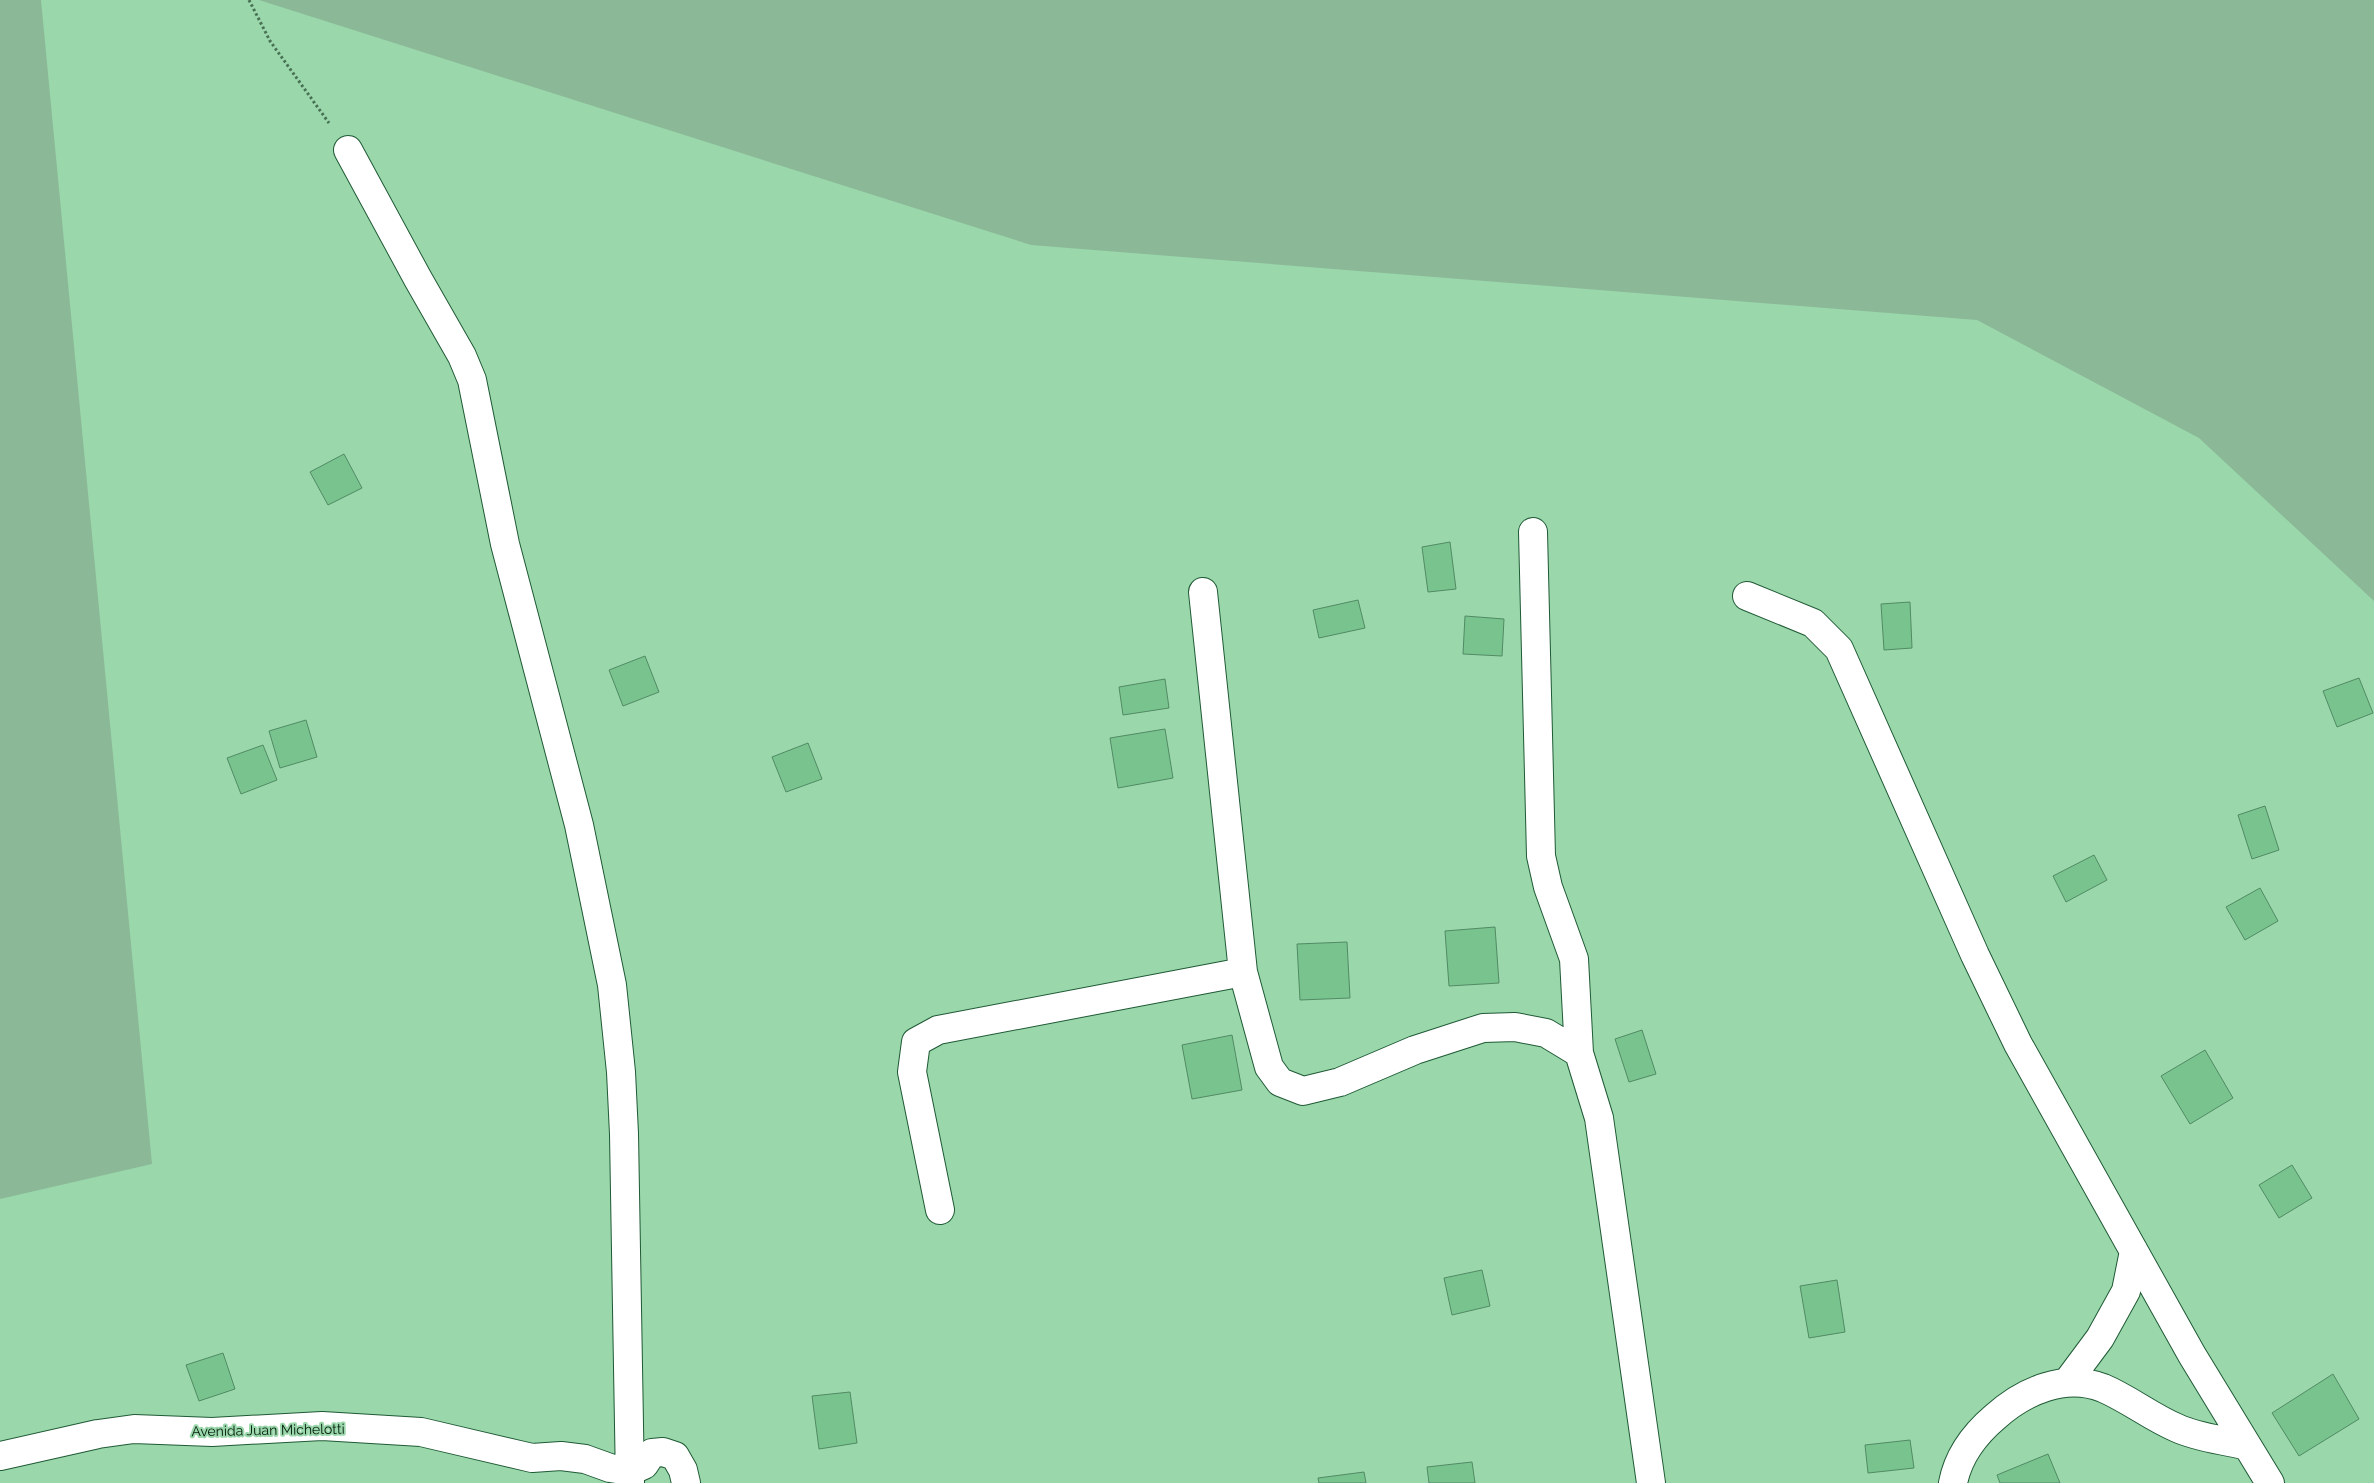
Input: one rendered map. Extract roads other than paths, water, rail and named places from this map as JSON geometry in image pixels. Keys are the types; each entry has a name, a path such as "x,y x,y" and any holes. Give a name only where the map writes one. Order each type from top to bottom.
{"street":[{"path":"348,150 462,356 472,380 505,544 581,834 612,985 621,1072 624,1134 630,1477"},
{"path":"1533,532 1541,856 1548,887 1574,959 1579,1053 1600,1118 1652,1483"},
{"path":"1203,592 1243,972 1269,1067 1280,1082 1303,1091 1340,1082 1415,1050 1483,1028 1515,1027 1546,1033 1579,1053"},
{"path":"1747,596 1813,623 1839,648 1975,954 2018,1044 2192,1355 2270,1483"},
{"path":"940,1210 912,1072 916,1042 938,1030 1243,972"},
{"path":"2068,1382 2100,1338 2126,1292 2134,1251"},
{"path":"1953,1483 1956,1468 1980,1430 2004,1409 2030,1392 2068,1382 2102,1388 2178,1429 2247,1446"},
{"name":"Avenida Juan Michelotti","path":"0,1456 98,1434 134,1430 212,1432 322,1426 421,1432 532,1458 561,1456 585,1459 630,1477"},
{"path":"630,1477 644,1464 652,1453 663,1452 676,1456 683,1470 686,1483"}]}
